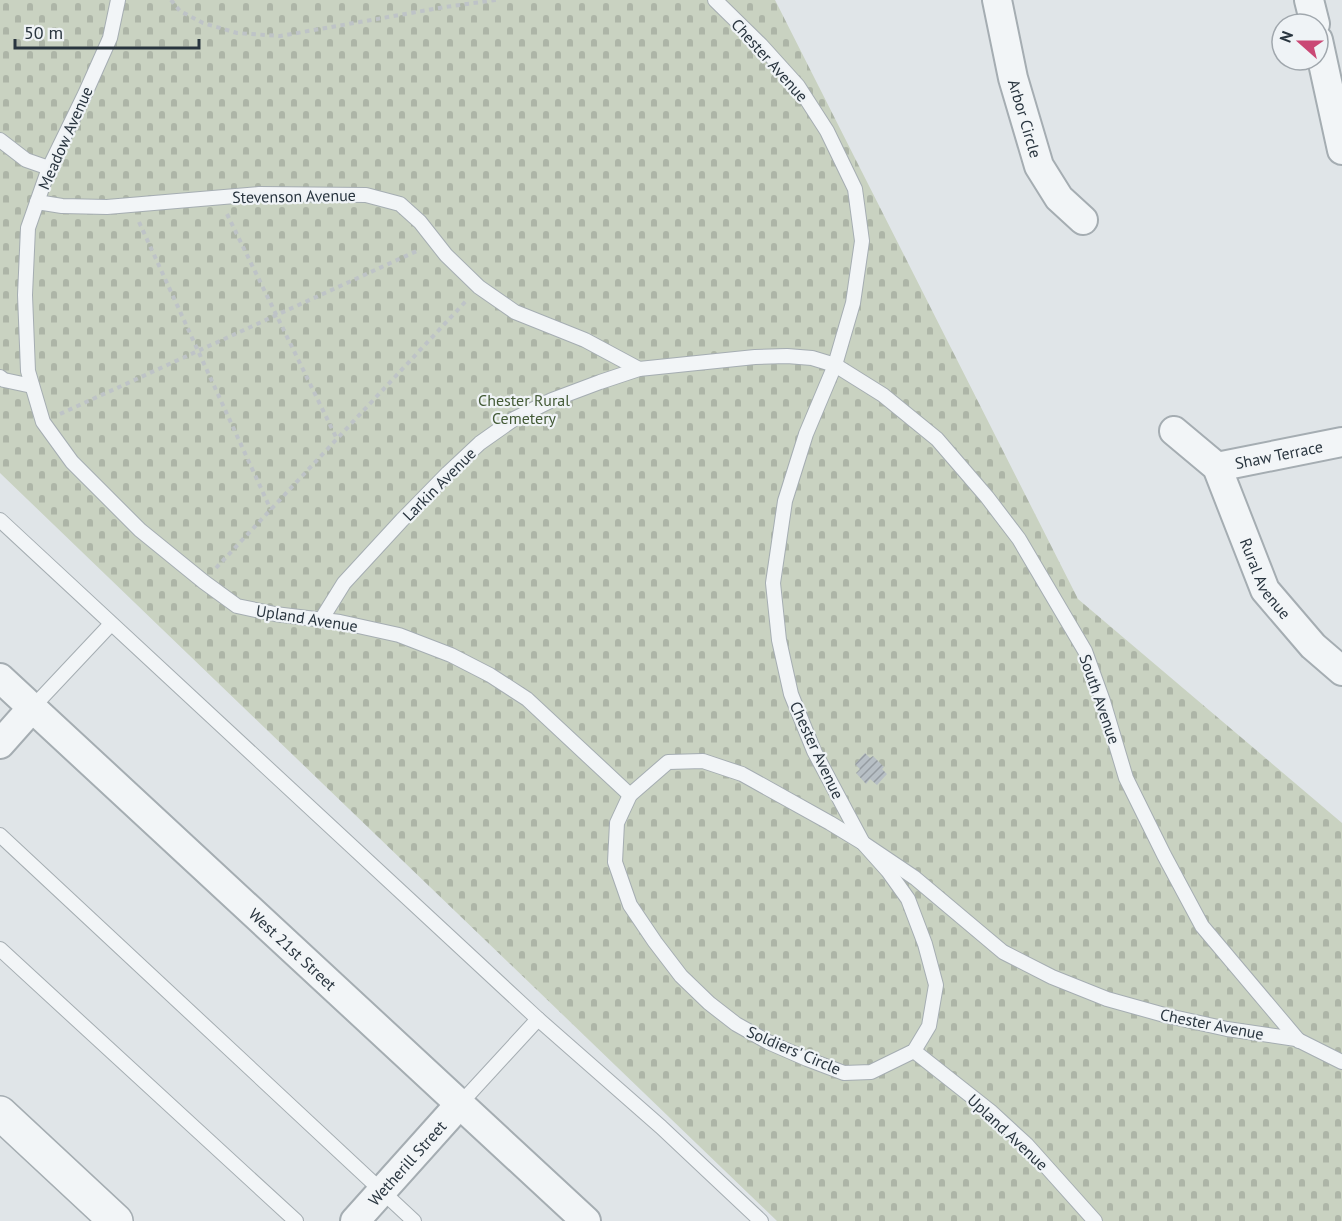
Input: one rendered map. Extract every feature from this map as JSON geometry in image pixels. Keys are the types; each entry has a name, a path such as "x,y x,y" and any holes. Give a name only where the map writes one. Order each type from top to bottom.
{"street":[{"name":"Arbor Circle","path":"997,0 1013,78 1039,166 1059,198 1083,220"},
{"path":"1325,72 1342,150"},
{"path":"1174,430 1217,467"},
{"name":"Shaw Terrace","path":"1217,467 1342,442"},
{"name":"Rural Avenue","path":"1217,467 1265,590 1313,646 1342,671"},
{"name":"West 21st Street","path":"0,678 586,1221"},
{"path":"0,744 32,708"},
{"name":"Wetherill Street","path":"355,1221 459,1105"},
{"path":"0,1113 116,1221"}],"lane":[{"name":"Meadow Avenue","path":"32,387 28,371 25,295 28,228 49,168 110,38 118,0"},
{"name":"Chester Avenue","path":"715,0 761,45 798,86 827,131 855,189 862,241 853,303 836,365 806,434 785,501 773,584 779,640 791,694 814,751 863,843 915,878 1003,952 1052,977 1107,999 1168,1016 1299,1041 1342,1062"},
{"path":"0,140 27,160 49,168"},
{"name":"Stevenson Avenue","path":"37,202 62,206 106,207 260,194 366,195 400,204 420,222 446,255 479,287 516,312 585,340 639,369"},
{"name":"Larkin Avenue","path":"321,620 344,583 448,473 480,443 514,419 552,400 639,369 755,357 787,356 812,358 836,365"},
{"name":"South Avenue","path":"836,365 883,394 937,439 987,497 1019,539 1085,651 1126,778 1202,926 1299,1041"},
{"path":"0,377 32,387"},
{"name":"Upland Avenue","path":"32,387 43,422 72,462 140,530 237,606 275,614 340,622 399,635 451,655 490,675 527,699 630,795"},
{"path":"0,520 538,1019 661,1126 761,1221"},
{"path":"32,708 111,624"},
{"name":"Soldiers' Circle","path":"703,761 742,774 863,843 888,871 908,899 925,944 936,985 929,1026 914,1051 872,1072 844,1073 768,1042 736,1024 709,1003 681,976 630,905 615,862 617,823 630,795 668,762 703,761"},
{"path":"0,835 414,1221"},
{"path":"0,949 296,1221"},
{"path":"459,1105 538,1019"},
{"name":"Upland Avenue","path":"914,1051 990,1111 1027,1145 1095,1221"}],"path":[{"path":"171,0 180,10 203,23 237,33 280,36 496,0"},
{"path":"219,198 337,440"},
{"path":"131,205 271,510"},
{"path":"43,422 436,242"},
{"path":"204,582 479,287"}],"green space":[{"name":"Chester Rural Cemetery","path":"0,0 775,0 1078,599 1342,823 1342,1221 777,1221 0,473"}],"building":[{"path":"865,753 870,758 873,756 884,767 882,769 887,774 877,785 870,779 866,784 856,773 860,769 855,764"}]}
